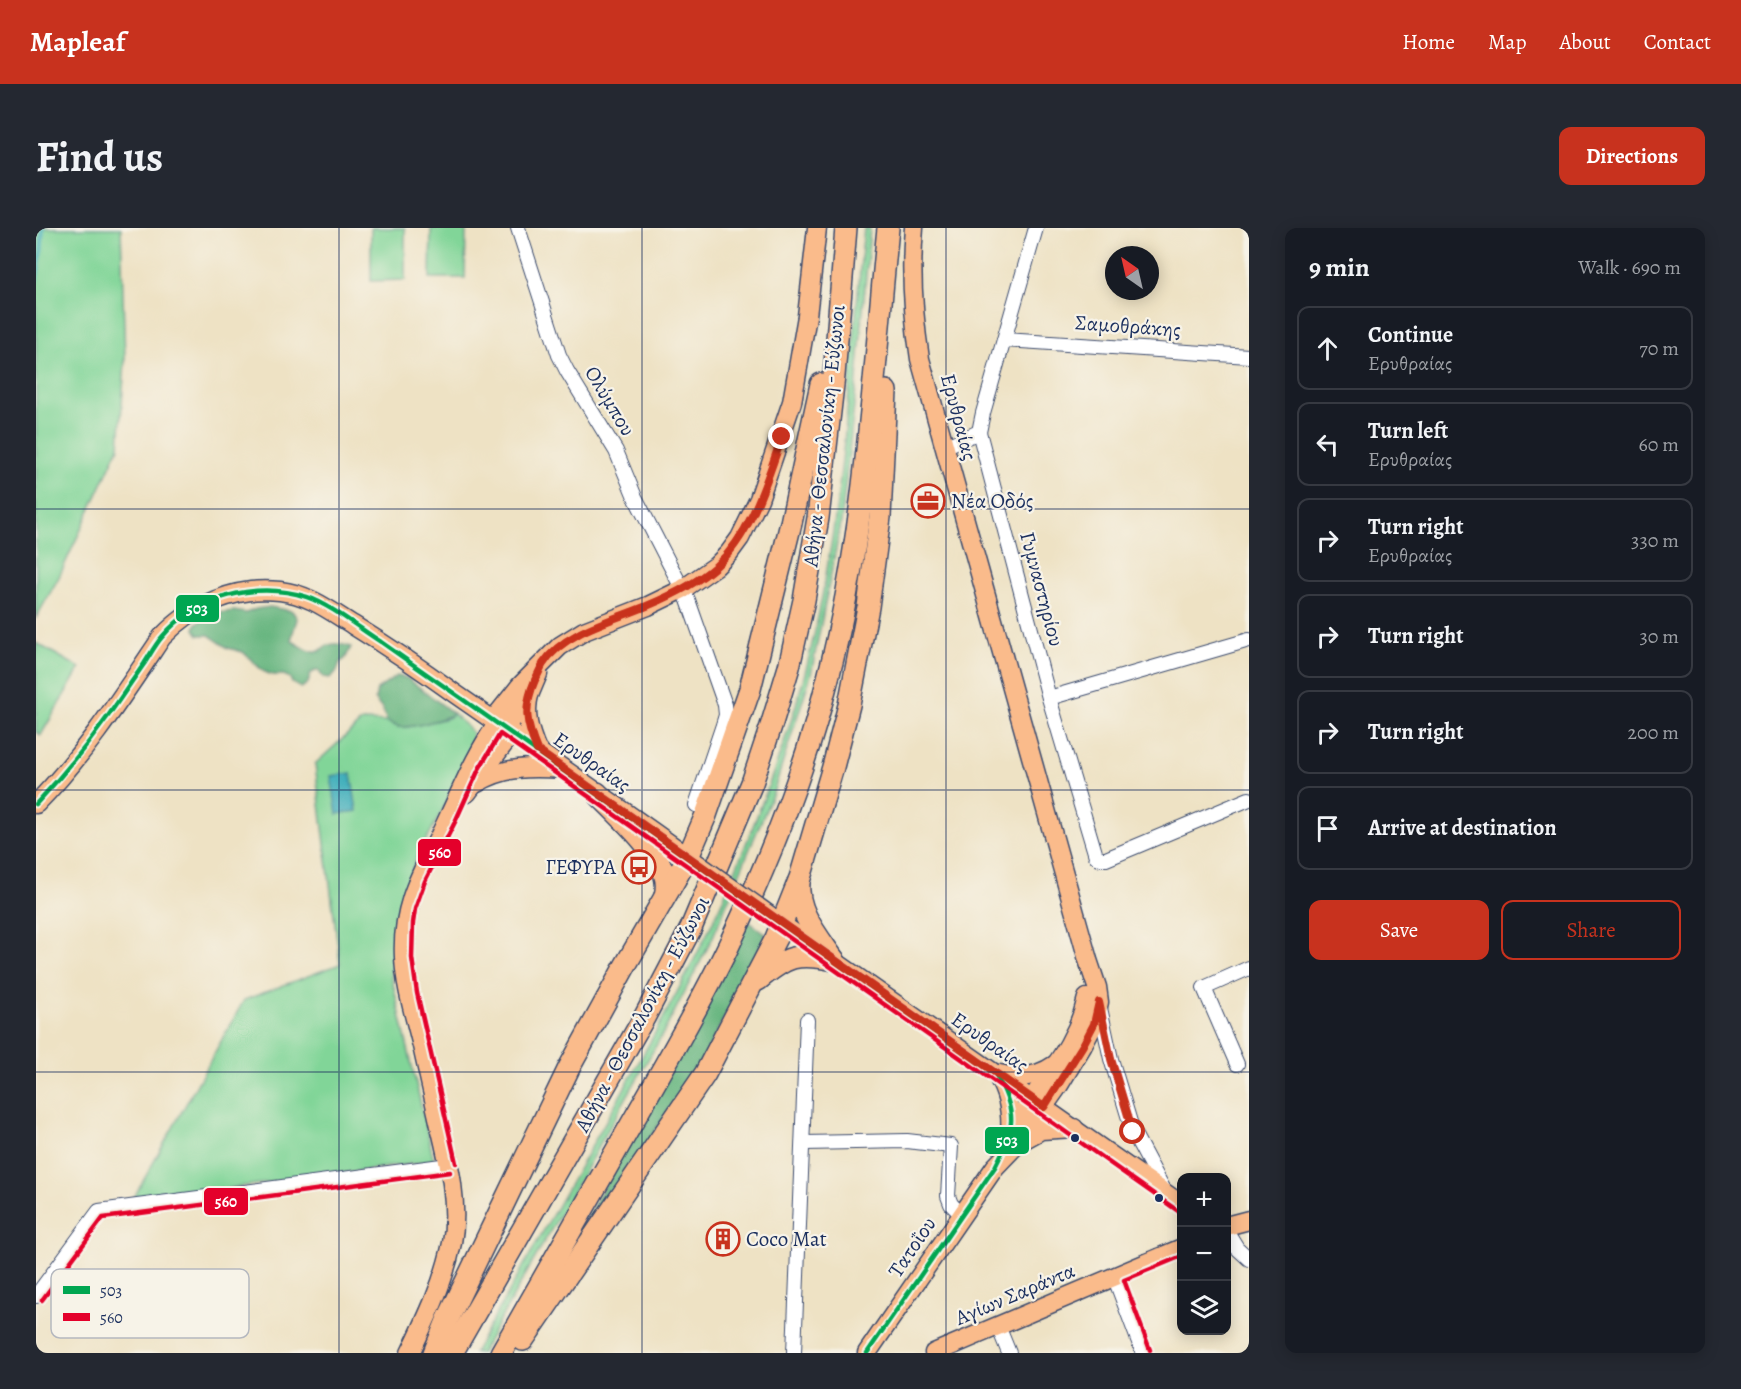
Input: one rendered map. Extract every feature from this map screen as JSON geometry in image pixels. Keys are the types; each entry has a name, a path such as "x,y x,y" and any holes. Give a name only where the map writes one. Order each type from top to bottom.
{"highway":[{"name":"Αθήνα - Θεσσαλονίκη - Εύζωνοι","path":"452,1353 645,1016 691,928 752,783 789,667 804,600 818,518 834,376 846,228"},
{"name":"Αθήνα - Θεσσαλονίκη - Εύζωνοι","path":"501,1353 682,1035 729,945 790,798 828,679 844,610 859,525 875,382 880,301 888,228"},
{"path":"434,1353 447,1321 569,1068 661,904 694,861 701,810 750,688 791,523 839,296"},
{"path":"834,960 802,909 798,892 849,705 874,567 883,486 886,392 880,301"},
{"path":"597,793 657,859 666,880 661,904"},
{"path":"514,1353 705,1074 752,984 775,919 800,878"},
{"path":"752,984 788,959 805,955 834,960"}],"main road":[{"path":"448,819 473,786 502,726 512,694 560,646 584,631 648,606 683,589 703,576 729,553 740,538 770,470 792,402 807,316 817,228"},
{"name":"Ερυθραίας","path":"914,228 911,280 920,359 1088,960 1098,987 1099,1002 1094,1024 1083,1045 1038,1103"},
{"name":"Ερυθραίας","path":"36,804 51,789 115,708 162,637 194,610 244,591 280,591 308,597 390,648 537,750 1177,1202"},
{"path":"537,750 526,715 530,693 543,664"},
{"path":"410,1353 442,1281 452,1242 454,1214 449,1165 404,958 408,907 418,879 472,765 530,693"},
{"path":"473,786 486,778 508,770 534,767 563,769"},
{"name":"Ερυθραίας","path":"1038,1103 1083,1018 1090,980 1088,960"},
{"path":"995,1073 1008,1077 1036,1075 1060,1061"},
{"path":"995,1073 1009,1102 1015,1138 1041,1130 1074,1128"},
{"name":"Τατοΐου","path":"867,1353 1038,1103"},
{"path":"1230,1227 1249,1220"},
{"name":"Αγίων Σαράντα","path":"934,1353 1177,1250"}],"street":[{"name":"Ολύμπου","path":"518,228 559,355 616,451 635,497 683,589 722,693 726,715 701,810"},
{"name":"Γυμναστηρίου","path":"1036,228 979,432 1049,698 1096,856 1106,859 1249,800"},
{"name":"Σαμοθράκης","path":"1004,340 1249,356"},
{"path":"944,447 979,432"},
{"path":"1049,698 1249,640"},
{"path":"1237,1064 1203,988 1249,968"},
{"name":"Ερυθραίας","path":"1099,1002 1111,1059 1133,1132 1166,1194"},
{"path":"794,1353 804,1143 807,1020"},
{"path":"804,1143 907,1141 951,1146 948,1196 951,1204 962,1215"},
{"path":"56,1269 99,1211 449,1165"},
{"path":"1231,1236 1237,1248 1249,1259"},
{"path":"36,1296 51,1276"},
{"path":"1114,1276 1143,1353"},
{"path":"998,1326 1009,1353"}],"green space":[{"path":"36,228 121,228 125,361 119,447 59,577 36,618"},
{"path":"371,228 405,228 405,280 371,281"},
{"path":"431,228 466,228 465,278 430,278"},
{"path":"864,228 870,228 857,379 841,523 811,674 773,793 712,939 666,1028 481,1353 474,1353 642,1057 711,927 780,754 805,673 828,563 843,452"},
{"path":"270,607 292,611 297,618 292,641 309,651 320,651 334,644 351,647 345,659 340,662 337,671 330,678 323,677 318,670 311,673 308,683 301,688 284,675 272,675 263,671 243,652 228,648 209,635 199,635 195,629 197,623 218,613 234,611 246,613"},
{"path":"36,643 80,668 41,735 36,732"},
{"path":"397,676 407,678 454,714 428,723 406,727 387,722 382,709 375,700 377,690"},
{"path":"454,714 472,732 472,755 415,861 396,923 391,975 434,1161 132,1201 244,1000 340,964 315,764 362,721 387,722 398,727 408,727 448,718"},
{"path":"748,921 766,934 702,1061 550,1286"}],"water":[{"path":"351,773 357,811 337,814 331,776"}],"waterway":[{"path":"36,282 43,228"}],"transit line":[{"name":"503","path":"36,804 91,739 159,640 192,611 228,596 268,591 288,592 307,597 345,618 995,1073 1008,1099 1011,1120 1010,1131 1002,1153 995,1167 867,1353"},
{"name":"560","path":"456,1163 417,993 412,958 413,923 415,909 425,881 479,769 500,734 1177,1210"},
{"name":"560","path":"65,1269 103,1218 450,1172"},
{"name":"560","path":"1150,1350 1124,1280 1177,1258"},
{"name":"560","path":"42,1300 51,1288"}],"place":[{"name":"Νέα Οδός","path":"928,501"},
{"name":"ΓΕΦΥΡΑ","path":"639,867"},
{"name":"Coco Mat","path":"723,1239"}],"route":[{"path":"782,437 759,499 740,538 716,566 683,589 648,606 584,631 550,655 543,664 527,704 526,715 537,750 1044,1107 1094,1024 1099,1002 1111,1059 1133,1132"}]}
